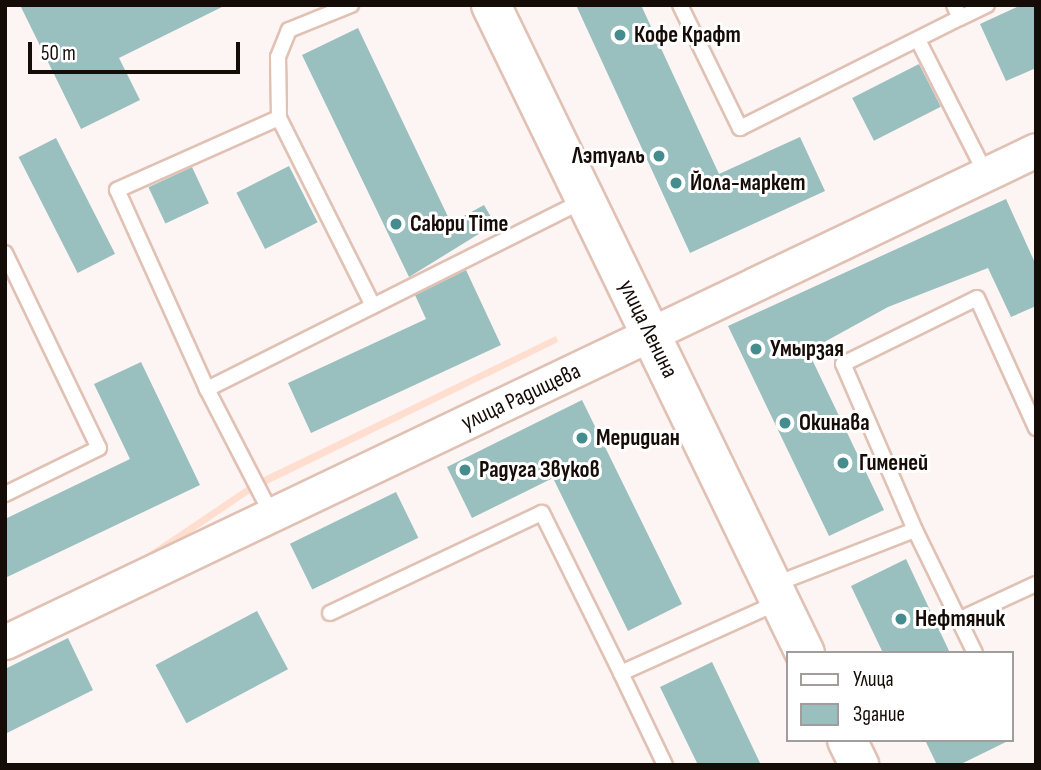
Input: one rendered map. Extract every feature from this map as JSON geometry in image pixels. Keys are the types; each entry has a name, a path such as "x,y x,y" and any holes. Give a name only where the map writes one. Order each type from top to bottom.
{"main road":[{"name":"улица Ленина","path":"491,5 804,651"},
{"path":"848,742 859,765"}],"street":[{"name":"улица Радищева","path":"5,642 1036,150"}],"lane":[{"path":"351,5 289,30 278,57 279,118 373,306"},
{"path":"680,5 740,128 918,40 957,12 987,5"},
{"path":"918,40 986,174"},
{"path":"272,515 207,389 117,190 279,118"},
{"path":"207,389 585,200"},
{"path":"5,254 99,448 5,494"},
{"path":"974,651 915,530 843,364 977,298 1036,428"},
{"path":"330,613 542,513 665,765"},
{"path":"621,673 776,593 915,530"},
{"path":"958,620 1036,584"}],"shaded area":[{"path":"556,336 558,342 261,487 258,480"},
{"path":"251,484 255,490 29,642 26,636"}],"building":[{"path":"20,5 226,5 119,58 140,100 81,129"},
{"path":"576,5 641,5 719,174 800,137 825,191 690,253"},
{"path":"1021,5 1036,5 1036,68 1006,81 980,24"},
{"path":"358,28 451,223 484,205 495,224 409,277 302,55"},
{"path":"919,64 941,107 874,141 852,98"},
{"path":"56,138 115,254 78,273 19,157"},
{"path":"289,166 318,222 265,249 236,193"},
{"path":"192,167 209,203 165,224 148,187"},
{"path":"1006,199 1036,265 1036,306 1011,317 988,268 888,307 808,351 884,510 829,536 728,326"},
{"path":"466,270 501,345 311,433 288,383 426,319 415,295"},
{"path":"141,362 200,485 5,578 5,519 130,459 94,384"},
{"path":"582,400 682,604 628,631 553,478 472,518 447,467"},
{"path":"396,492 418,538 312,590 290,544"},
{"name":"Нефтяник","path":"906,559 949,651 882,651 851,586"},
{"path":"257,611 288,669 186,723 155,665"},
{"path":"68,638 93,690 5,734 5,669"},
{"path":"712,662 761,765 698,765 660,687"},
{"path":"926,742 1006,742 959,765 937,765"}],"place":[{"name":"Кофе Крафт","path":"620,35"},
{"name":"Лэтуаль","path":"659,156"},
{"name":"Йола-маркет","path":"676,183"},
{"name":"Саюри Time","path":"396,224"},
{"name":"Умырзая","path":"756,349"},
{"name":"Окинава","path":"785,423"},
{"name":"Меридиан","path":"582,438"},
{"name":"Гименей","path":"843,463"},
{"name":"Радуга Звуков","path":"465,470"},
{"name":"Нефтяник","path":"901,619"}]}
